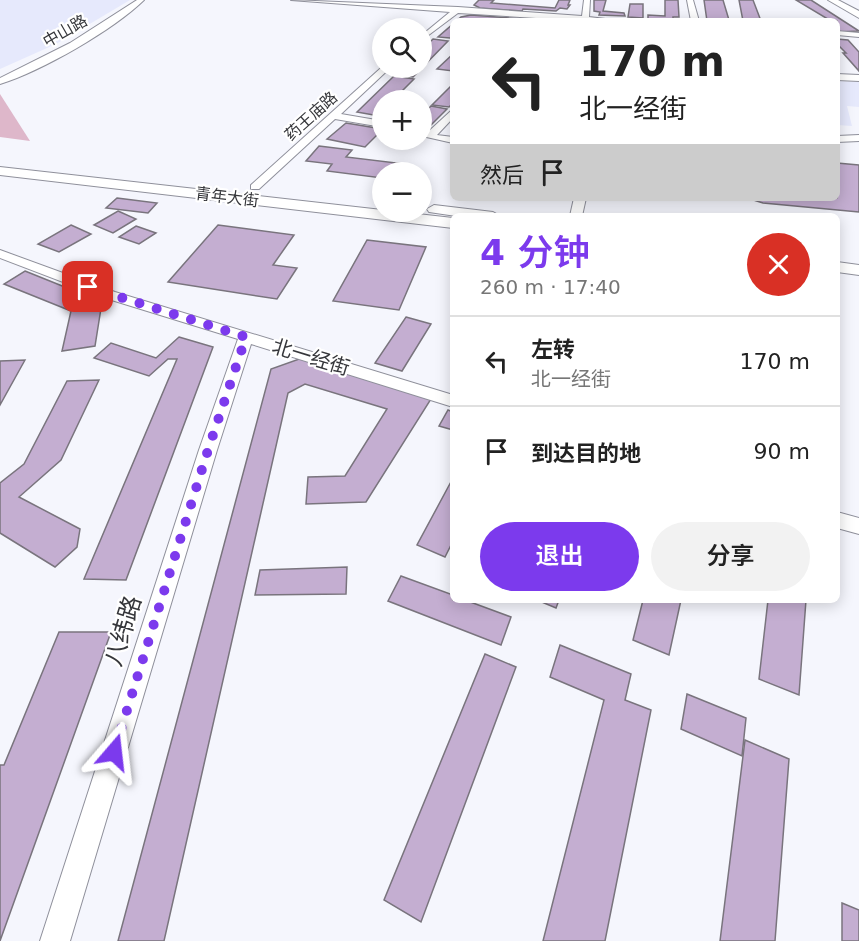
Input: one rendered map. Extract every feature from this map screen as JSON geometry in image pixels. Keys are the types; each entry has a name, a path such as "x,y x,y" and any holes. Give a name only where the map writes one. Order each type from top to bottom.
{"main road":[{"path":"832,0 859,15"},
{"name":"青年大街","path":"1,169 255,187 372,202"},
{"name":"青年大街","path":"1,169 450,223"},
{"path":"432,208 469,213"},
{"path":"840,254 859,256"},
{"path":"840,267 859,270"}],"street":[{"name":"中山路","path":"0,81 60,53 141,0"},
{"path":"294,0 530,18"},
{"path":"432,30 469,0"},
{"path":"585,18 587,0"},
{"path":"690,0 694,18"},
{"path":"842,5 859,10"},
{"path":"840,33 859,35"},
{"path":"840,77 859,78"},
{"name":"药王庙路","path":"255,187 375,78"},
{"path":"432,129 450,114"},
{"path":"334,116 372,122"},
{"path":"432,135 450,139"},
{"path":"840,139 859,138"},
{"name":"北一经街","path":"0,254 110,295 450,400"},
{"name":"八纬路","path":"55,941 208,450 246,337"},
{"path":"840,521 859,526"}],"shaded area":[{"path":"0,0 130,0 56,44 0,69"},
{"path":"840,81 859,82 859,107 847,106 852,126 840,125"},
{"path":"0,94 30,141 0,137"}],"building":[{"path":"479,0 555,8 559,0 570,0 568,5 570,5 567,9 560,8 556,11 523,9 522,11 480,8 474,5"},
{"path":"594,0 606,0 603,11 624,13 625,16 599,15 600,12 594,11"},
{"path":"665,0 678,0 679,17 648,18 648,15 665,16"},
{"path":"704,0 723,0 728,18 707,18"},
{"path":"739,0 753,0 760,18 742,18"},
{"path":"796,0 811,0 839,18 826,18"},
{"path":"630,4 643,4 643,18 628,17"},
{"path":"471,15 509,18 460,18"},
{"path":"840,19 859,31 840,32"},
{"path":"450,27 450,38 438,37"},
{"path":"840,39 848,40 859,52 859,71 843,53 846,53 840,47"},
{"path":"432,40 448,41 432,58"},
{"path":"450,57 450,71 437,69"},
{"path":"392,78 414,79 403,90 380,90"},
{"path":"450,87 450,106 432,105"},
{"path":"372,97 372,115 357,112"},
{"path":"432,106 447,109 432,124"},
{"path":"346,123 372,127 372,140 365,147 327,139"},
{"path":"319,146 352,150 346,157 388,162 372,162 372,177 327,171 332,164 306,161"},
{"path":"840,163 859,165 859,212 757,201 840,201"},
{"path":"117,198 157,203 148,213 106,208"},
{"path":"118,211 136,219 113,233 94,225"},
{"path":"71,225 91,234 59,252 38,244"},
{"path":"218,225 294,235 273,265 297,268 277,299 168,282"},
{"path":"136,226 156,233 139,244 119,237"},
{"path":"367,240 426,247 399,310 333,301"},
{"path":"25,271 102,302 95,346 62,351 71,311 4,284"},
{"path":"406,317 431,324 402,371 375,363"},
{"path":"179,337 213,347 126,580 84,579 177,359 168,359 149,376 94,358 111,343 156,358"},
{"path":"302,358 431,399 366,502 306,504 308,477 345,476 387,409 305,384 288,393 164,941 118,941 271,369"},
{"path":"25,360 0,405 0,361"},
{"path":"99,380 61,460 19,497 80,529 77,547 55,567 0,533 0,483 24,464 67,381"},
{"path":"448,410 450,411 450,429 439,426"},
{"path":"450,484 450,547 445,557 417,545"},
{"path":"347,567 346,594 255,595 260,570"},
{"path":"401,576 450,594 450,603 473,603 511,617 501,645 388,601"},
{"path":"544,603 558,603 556,608"},
{"path":"642,603 680,603 669,655 633,640"},
{"path":"768,603 806,603 799,695 759,679"},
{"path":"59,632 111,632 0,941 0,765 4,765"},
{"path":"560,645 631,674 625,700 651,710 605,941 543,941 604,700 550,677"},
{"path":"485,654 516,667 421,922 384,900"},
{"path":"687,694 746,718 742,756 681,729"},
{"path":"745,740 789,759 775,941 720,941"},
{"path":"842,903 859,910 859,941 842,941"}],"route":[{"path":"88,287 246,337 208,450 114,752"}]}
